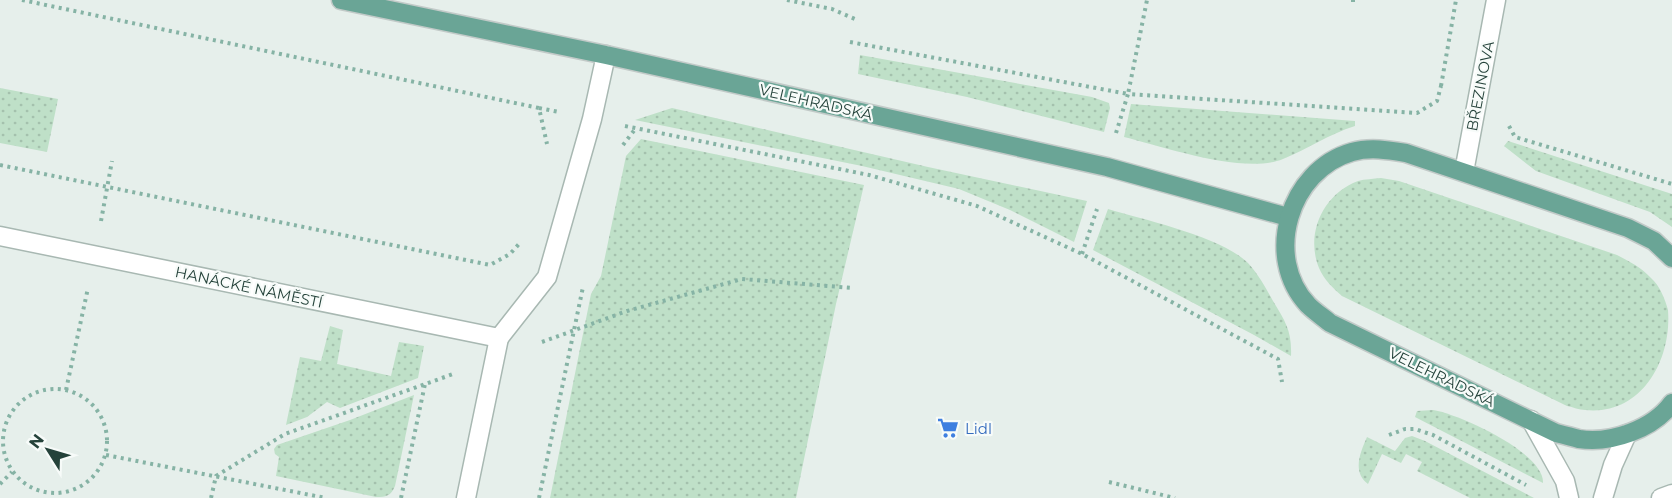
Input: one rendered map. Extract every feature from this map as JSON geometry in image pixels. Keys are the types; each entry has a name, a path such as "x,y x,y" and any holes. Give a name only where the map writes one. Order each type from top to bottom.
{"main road":[{"name":"VELEHRADSKÁ","path":"341,0 606,55 1107,167 1288,217"},
{"name":"VELEHRADSKÁ","path":"1670,409 1627,434 1604,439 1581,439 1556,433 1330,323 1307,304 1293,281 1284,252 1288,217 1303,186 1325,165 1351,153 1381,149 1406,153 1628,228 1654,242 1672,258"}],"street":[{"name":"BŘEZINOVA","path":"1464,172 1496,0"},
{"path":"466,498 499,338 547,277 592,119 606,55"},
{"name":"HANÁCKÉ NÁMĚSTÍ","path":"0,236 499,338"},
{"path":"1531,420 1565,481 1569,498"},
{"path":"1603,498 1613,465 1627,434"},
{"path":"1661,498 1672,494"}],"path":[{"path":"22,0 869,175 977,206 1082,254 1278,359 1282,382"},
{"path":"787,0 832,9 855,19"},
{"path":"1116,133 1128,94 1147,0"},
{"path":"850,42 1128,94 1417,113 1437,100 1456,0"},
{"path":"1440,86 1511,98 1508,125 1515,136 1672,184"},
{"path":"539,108 549,153"},
{"path":"623,145 636,128"},
{"path":"99,232 112,161"},
{"path":"0,165 490,265 510,254 524,239"},
{"path":"1082,254 1096,209"},
{"path":"211,498 216,476 285,434 627,311 742,279 853,288"},
{"path":"66,390 88,285"},
{"path":"539,498 583,286"},
{"path":"401,498 425,384"},
{"path":"49,389 66,390 82,396 95,407 104,421 108,438 106,454 98,472 83,486 65,496 45,493 26,486 12,472 4,454 1,434 18,404 32,394 49,389"},
{"path":"1389,435 1405,429 1415,429 1433,435 1532,488"},
{"path":"106,454 326,498"},
{"path":"0,484 12,472"},
{"path":"1109,482 1175,498"}],"green space":[{"path":"860,55 1092,97 1109,103 1110,108 1104,132 967,97 858,74"},
{"path":"0,88 58,99 47,152 0,143"},
{"path":"1131,104 1355,121 1355,126 1283,159 1267,163 1226,162 1124,137"},
{"path":"672,108 1087,201 1074,242 1010,210 959,189 862,166 635,120"},
{"path":"641,139 864,185 836,304 796,498 550,498 591,294 601,276 626,156"},
{"path":"1508,141 1672,194 1672,227 1650,212 1536,171 1504,146"},
{"path":"1381,178 1399,181 1617,255 1643,271 1660,289 1668,310 1668,329 1664,348 1649,382 1636,395 1622,404 1605,410 1583,410 1567,406 1342,296 1326,280 1319,268 1314,242 1316,229 1320,217 1335,195 1358,181"},
{"path":"1108,209 1202,237 1236,254 1248,263 1262,281 1285,321 1291,356 1093,250"},
{"path":"330,326 343,330 337,364 391,376 399,342 424,346 418,378 340,408 327,402 307,417 286,425 300,357 321,361"},
{"path":"414,395 395,486 388,495 376,497 276,476 279,457 275,454 274,449 277,445"},
{"path":"1433,410 1480,427 1516,448 1540,471 1543,483 1415,417 1417,411"},
{"path":"1412,436 1534,498 1470,498 1417,471 1422,462 1406,454 1401,463 1382,454 1368,484 1363,479 1359,462 1367,437 1395,451 1405,438"}],"place":[{"name":"Lidl","path":"948,428"}]}
